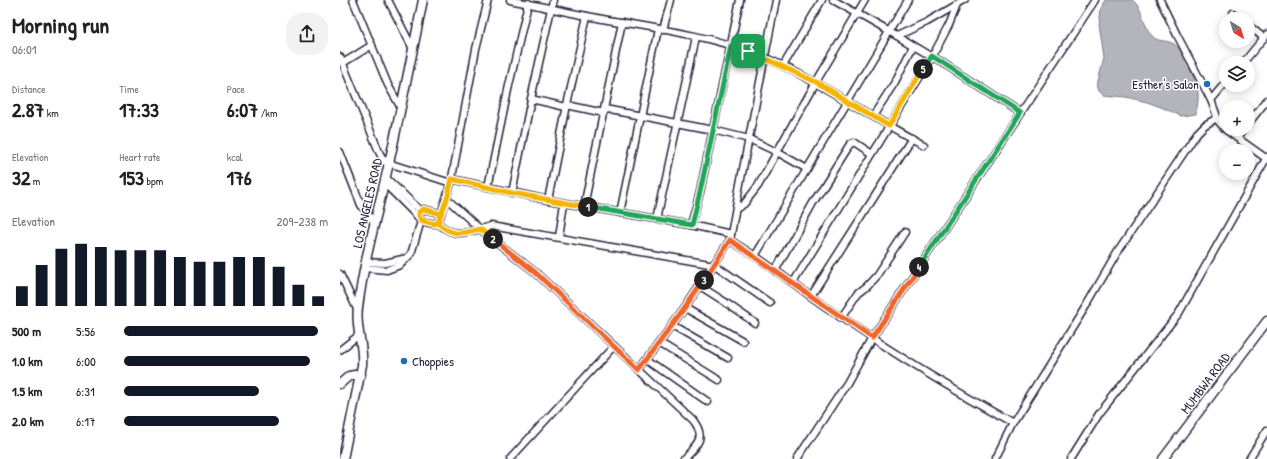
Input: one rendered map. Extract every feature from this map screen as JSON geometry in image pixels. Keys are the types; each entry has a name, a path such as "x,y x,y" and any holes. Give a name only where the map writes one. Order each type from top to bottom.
{"main road":[{"name":"LOS ANGELES ROAD","path":"344,459 361,374 363,353 359,335 357,309 424,0"},
{"name":"MUMBWA ROAD","path":"1163,459 1267,321"},
{"name":"MUMBWA ROAD","path":"1168,459 1267,328"},
{"path":"340,384 349,376 361,374"}],"street":[{"path":"353,0 388,85 401,108"},
{"path":"388,0 413,49"},
{"path":"385,180 421,220 434,224 447,199 452,181 476,49 488,0"},
{"path":"510,0 661,29 731,46 783,66 816,82 889,126 924,145"},
{"path":"512,193 553,0"},
{"path":"620,213 661,29 671,0"},
{"path":"692,225 740,0"},
{"path":"639,370 685,308 731,237 776,0"},
{"path":"783,66 822,0"},
{"path":"833,0 932,56 1020,113"},
{"path":"736,209 744,204 758,186 816,82 865,0"},
{"path":"755,256 908,0"},
{"path":"897,36 927,22 965,0"},
{"path":"797,459 847,383 872,338 1095,0"},
{"path":"1071,459 1098,414 1179,312 1267,158 1226,130 1217,118 1210,100 1160,0"},
{"path":"488,188 528,3"},
{"path":"793,283 932,56 949,25 958,4"},
{"path":"548,200 587,16"},
{"path":"584,206 622,22"},
{"path":"1249,56 1265,36 1255,30"},
{"path":"657,219 696,37"},
{"path":"372,45 341,60 380,154 385,162 452,181 564,203 692,225 731,237 775,271 841,318 965,396 1013,423"},
{"path":"873,116 895,82 913,46"},
{"path":"1210,100 1219,90"},
{"path":"531,99 567,106 641,116 713,130 749,139 777,152 807,169"},
{"path":"1255,115 1267,100"},
{"path":"995,459 1013,423 1078,320 1117,253 1197,133 1205,125 1217,118"},
{"path":"811,296 912,138"},
{"path":"775,271 813,203 850,144 854,142 872,154"},
{"path":"340,152 361,205 375,224"},
{"path":"385,180 421,211 424,209 438,218 450,232 456,234 491,226 714,265 770,303"},
{"path":"447,199 480,229 535,272 698,426 700,433 698,443 696,447 683,459"},
{"path":"559,237 564,203"},
{"path":"366,265 385,263 407,258 411,254 421,220 419,214 421,211"},
{"path":"841,318 858,292 867,286 877,276 905,232"},
{"path":"340,274 357,309"},
{"path":"700,286 755,323"},
{"path":"685,308 743,341"},
{"path":"672,326 728,358"},
{"path":"340,350 359,335"},
{"path":"659,344 719,380"},
{"path":"510,459 614,346"},
{"path":"647,359 708,402"},
{"path":"1249,459 1267,430"}],"shaded area":[{"path":"1106,0 1132,0 1139,8 1147,28 1153,37 1158,40 1172,43 1178,47 1189,66 1197,87 1198,97 1196,114 1181,116 1147,102 1126,97 1103,95 1099,91 1097,85 1104,58 1099,24 1101,9"}],"place":[{"name":"Esther's Salon","path":"1207,84"},
{"name":"Choppies","path":"404,361"}],"route":[{"path":"748,51 731,46 692,225 548,200 452,179 447,199 440,217 439,221 434,224 419,218 419,212 424,209 438,213 440,216 440,217 440,219 439,221 437,223 450,232 456,234 480,229 535,272 575,308 639,370 685,308 730,240 872,338 1020,113 932,56 889,126 816,82 748,51"}]}
